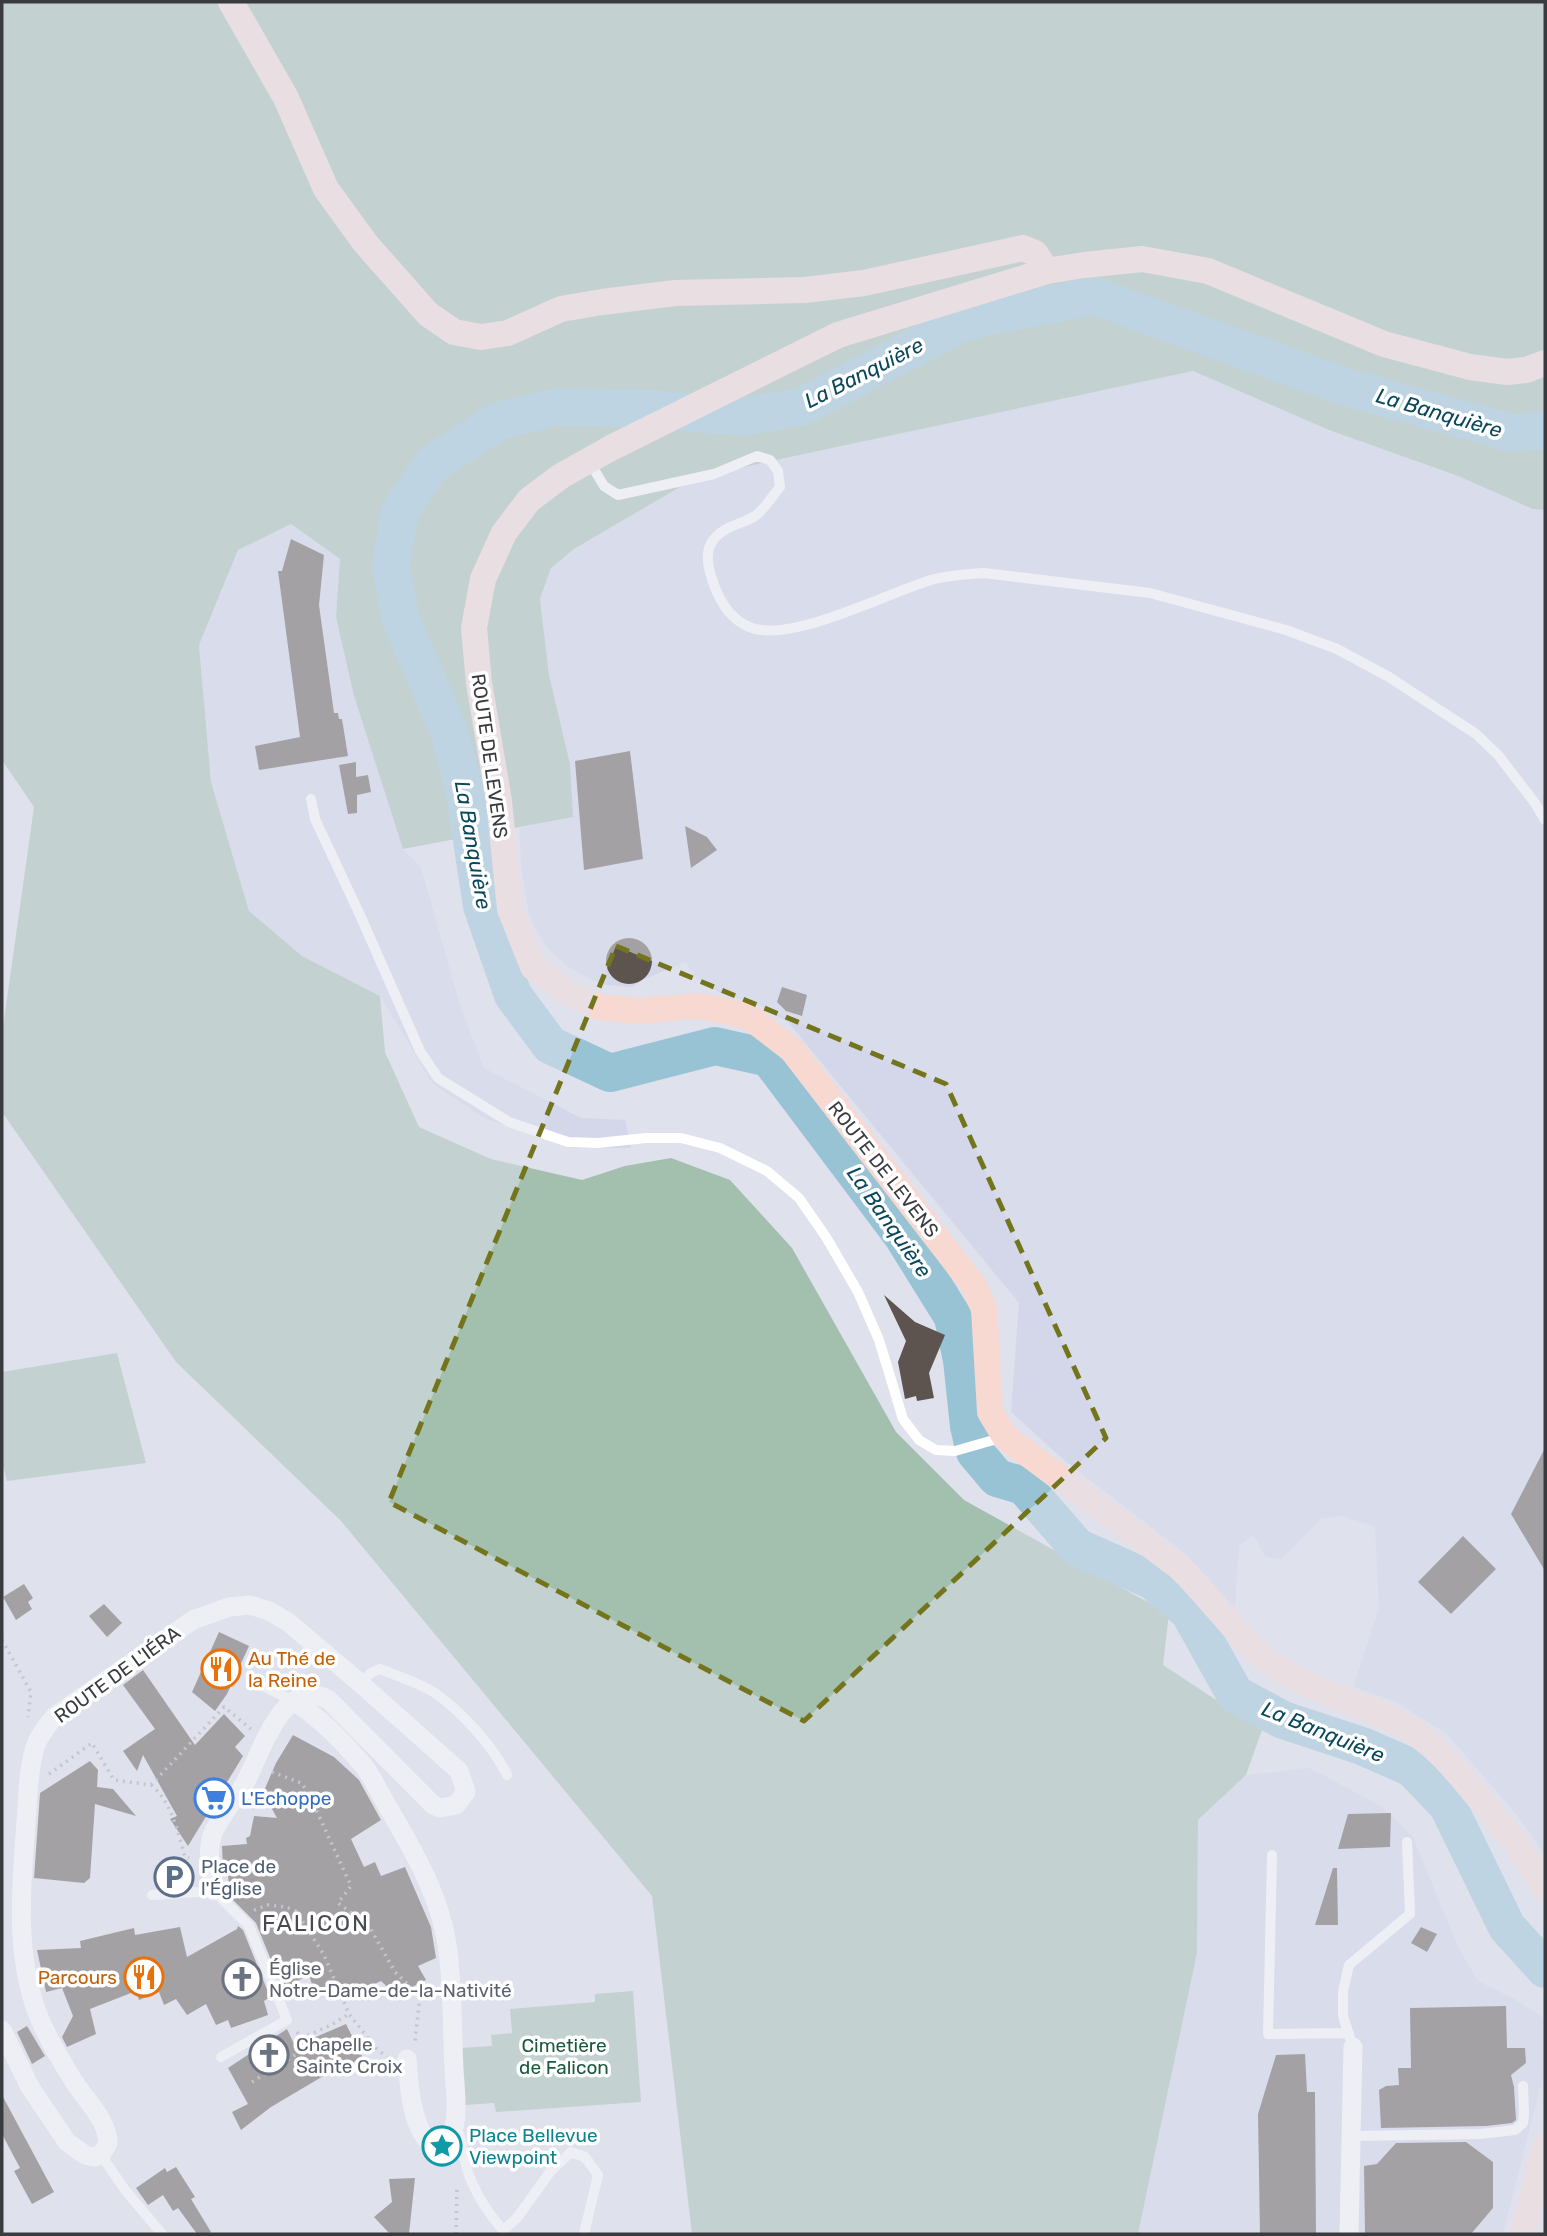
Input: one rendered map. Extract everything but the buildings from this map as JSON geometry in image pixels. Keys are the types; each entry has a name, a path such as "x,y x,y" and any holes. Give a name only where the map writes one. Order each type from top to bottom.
{"street":[{"path":"231,2 286,98 326,189 366,244 428,314 454,332 481,337 508,333 561,309 675,293 805,290 864,284 1023,248 1035,253 1047,271"},
{"name":"ROUTE DE LEVENS","path":"1545,363 1527,370 1507,372 1427,357 1340,327 1208,271 1175,264 1142,260 1112,261 1047,271 838,335 748,377 561,476 529,500 504,533 483,579 474,628 479,683 499,801 510,909 534,967 570,994 600,1007 637,1011 699,1006 748,1016 792,1050 974,1286 984,1308 990,1412 999,1439 1178,1566 1198,1584 1247,1642 1273,1665 1304,1684 1398,1722 1422,1737 1445,1756 1523,1851 1545,1888"},
{"name":"ROUTE DE L'IÉRA","path":"101,2155 108,2143 104,2124 76,2084 42,2024 24,1968 22,1918 29,1781 36,1745 55,1716 193,1620 213,1611 250,1605 269,1611 288,1622 360,1683 459,1771 467,1792 456,1805 440,1808 433,1805 329,1700 313,1693 293,1701"},
{"path":"214,1891 209,1855 212,1838 246,1781 275,1721 293,1701 312,1713 365,1767 400,1827 435,1896 448,1951 454,2123 447,2143 440,2148 431,2145 425,2138 410,2102 407,2059"},
{"path":"2,2030 30,2088 67,2142 85,2155 101,2155"},
{"path":"1349,2234 1351,2040"},
{"path":"1522,2234 1542,2175 1545,2147"}],"lane":[{"path":"600,454 604,486 618,495 714,474 757,456 770,460 778,471 780,487 755,516 731,525 714,539 708,550 708,565 721,602 734,618 751,628 785,630 957,574 984,573 1150,593 1286,630 1337,649 1389,677 1476,734 1498,755 1545,820"},
{"path":"311,799 315,820 419,1051 438,1078 509,1122 568,1142 681,1138 720,1148 766,1171 799,1198 826,1237 858,1292 879,1340 903,1419 919,1440 936,1450 955,1451 999,1439"},
{"path":"360,1683 380,1669 433,1692 457,1711 498,1759 507,1775"},
{"path":"261,1685 293,1701"},
{"path":"1272,1855 1268,2035 1351,2040 1343,2016 1343,1991 1349,1965 1410,1914 1407,1842"},
{"path":"152,1895 214,1891 249,1926 287,2020 221,2057"},
{"path":"1351,2136 1515,2130 1523,2123 1523,2086"},
{"path":"454,2123 463,2137 466,2169 489,2213 503,2230 517,2218 550,2172 571,2152 585,2157 598,2175 584,2234"},
{"path":"101,2155 125,2190 162,2234"}],"path":[{"path":"2,1640 31,1692 32,1699 26,1722"},
{"path":"151,1786 224,1707 265,1740"},
{"path":"29,1781 42,1780 92,1743 114,1780 151,1786 157,1790 174,1819 185,1857 191,1858 195,1838 212,1838"},
{"path":"239,1916 268,1905 296,1911 324,1955 349,2014 388,2059 407,2059 414,2047 420,1996 395,1972 369,1926 338,1903 351,1886 309,1792 301,1783 270,1771"},
{"path":"302,2038 349,2014"},
{"path":"252,2082 303,2050 302,2038 287,2020"},
{"path":"456,2234 457,2189 466,2169"}],"highlighted area":[{"path":"616,946 946,1084 1106,1438 804,1721 389,1502"}],"shaded area":[{"path":"1193,371 1329,430 1458,476 1533,509 1545,510 1545,1855 1517,1815 1447,1734 1394,1701 1353,1687 1379,1608 1375,1526 1341,1516 1321,1519 1282,1559 1266,1557 1253,1535 1239,1546 1235,1607 1216,1592 1187,1555 1064,1460 1011,1412 1019,1303 788,1022 753,1002 721,993 695,977 686,962 642,980 632,987 599,984 567,966 548,948 529,914 522,874 519,829 549,819 549,675 540,599 551,568 574,549 697,477"},
{"path":"291,524 340,559 336,617 403,849 421,867 459,1002 484,1068 581,1118 625,1120 631,1148 570,1148 484,1118 432,1083 380,996 302,956 249,911 211,782 199,645 238,550"},
{"path":"1310,1768 1381,1806 1413,1837 1458,1947 1478,1981 1516,2000 1542,2017 1545,2023 1545,2068 1503,2234 1138,2234 1197,1953 1198,1820 1246,1775"}],"green space":[{"path":"2,2 1545,2 1545,510 1533,509 1458,476 1329,430 1193,371 697,477 574,549 551,568 540,599 549,675 570,764 573,817 403,849 354,696 336,617 340,559 291,524 238,550 199,645 211,782 249,911 302,956 380,996 385,1052 419,1127 491,1159 582,1180 625,1166 671,1158 730,1180 792,1248 896,1432 964,1500 1169,1614 1163,1665 1262,1730 1246,1775 1198,1820 1197,1953 1138,2234 692,2234 652,1896 341,1521 176,1362 2,1112 2,1034 34,807 2,760"},
{"path":"117,1353 146,1463 7,1481 2,1462 2,1372"},
{"name":"Cimetière de Falicon","path":"633,1991 641,2102 496,2112 494,2103 465,2105 461,2048 492,2046 491,2035 512,2033 510,2009 595,2002 595,1994"}],"waterway":[{"name":"La Banquière","path":"1545,430 1512,433 1349,388 1094,296 965,321 801,407 741,417 650,409 557,407 498,421 432,464 400,511 391,564 400,618 448,729 464,788 482,906 513,995 550,1045 610,1073 715,1046 769,1058 902,1235 953,1317 975,1452 997,1478 1024,1486 1077,1547 1153,1581 1189,1612 1235,1694 1283,1720 1362,1746 1412,1768 1448,1806 1507,1927 1545,1969"}],"place":[{"name":"Au Thé de la Reine","path":"221,1669"},
{"name":"L'Echoppe","path":"214,1798"},
{"name":"Place de l'Église","path":"174,1877"},
{"name":"Parcours","path":"144,1977"},
{"name":"Église Notre-Dame-de-la-Nativité","path":"242,1979"},
{"name":"Chapelle Sainte Croix","path":"269,2055"},
{"name":"Place Bellevue Viewpoint","path":"442,2146"}],"district":[{"name":"FALICON","path":"316,1923"}]}
